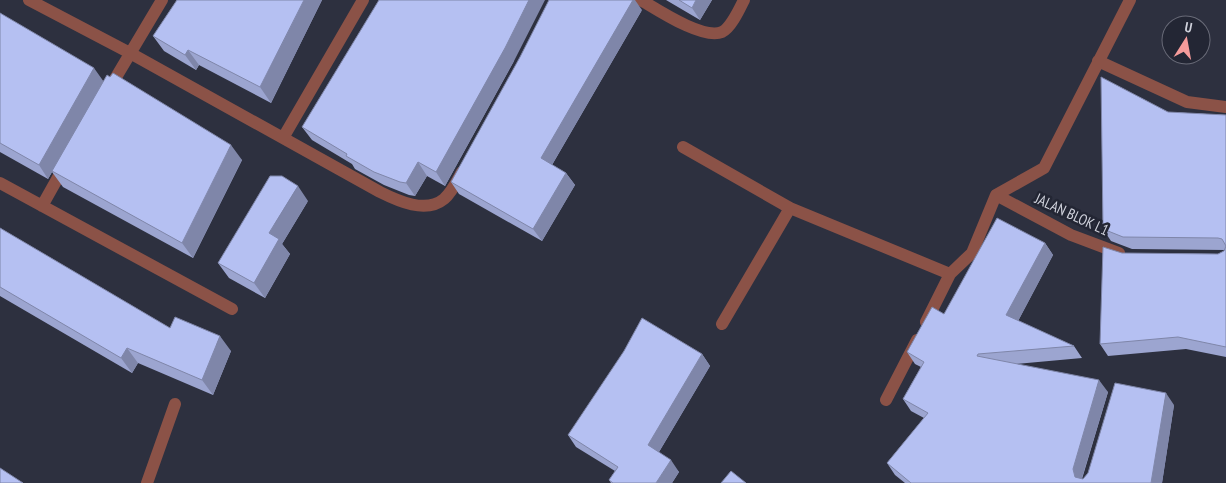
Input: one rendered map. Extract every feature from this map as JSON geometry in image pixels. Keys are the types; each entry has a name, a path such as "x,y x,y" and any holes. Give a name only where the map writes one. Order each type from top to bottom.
{"street":[{"path":"29,0 130,53 380,192 398,200 415,205 435,204 444,200 469,160"},
{"path":"100,104 162,0"},
{"path":"283,138 363,0"},
{"path":"641,0 699,31 713,33 723,32 728,27 744,0"},
{"path":"886,400 950,274 972,253 996,195 1044,168 1130,0"},
{"path":"1098,61 1187,102 1226,107"},
{"path":"683,146 790,208 950,274"},
{"path":"42,206 71,155"},
{"path":"0,183 232,309"},
{"name":"JALAN BLOK L1","path":"996,195 1071,235 1130,257"},
{"path":"722,324 790,208"},
{"path":"146,483 175,404"}],"building":[{"path":"177,0 304,0 260,87 188,50 185,55 153,36"},
{"path":"379,0 529,0 505,48 436,172 418,162 406,183 374,172 302,127"},
{"path":"549,0 633,0 541,158 566,173 533,229 451,182"},
{"path":"679,0 696,0 692,8"},
{"path":"0,13 94,68 39,165 0,143"},
{"path":"113,73 231,145 182,243 52,171 107,75 110,77"},
{"path":"1101,77 1168,112 1226,115 1226,246 1222,239 1218,238 1123,237 1103,229"},
{"path":"270,176 282,176 298,186 269,233 279,239 254,283 218,263"},
{"path":"997,218 1045,243 1006,315 1074,346 978,354 977,356 1099,380 1073,469 1075,477 1083,479 1088,473 1115,383 1166,393 1151,483 911,483 887,463 928,413 903,399 924,362 907,352 932,307 944,314"},
{"path":"0,228 170,328 175,317 220,336 202,380 127,348 121,358 0,287"},
{"path":"1226,246 1226,347 1178,337 1100,344 1103,247 1122,253 1218,254 1224,251"},
{"path":"642,318 702,354 648,445 671,460 656,483 613,483 609,480 618,467 568,435 624,351"},
{"path":"0,468 23,483 0,483"},
{"path":"731,471 746,483 721,483"}]}
